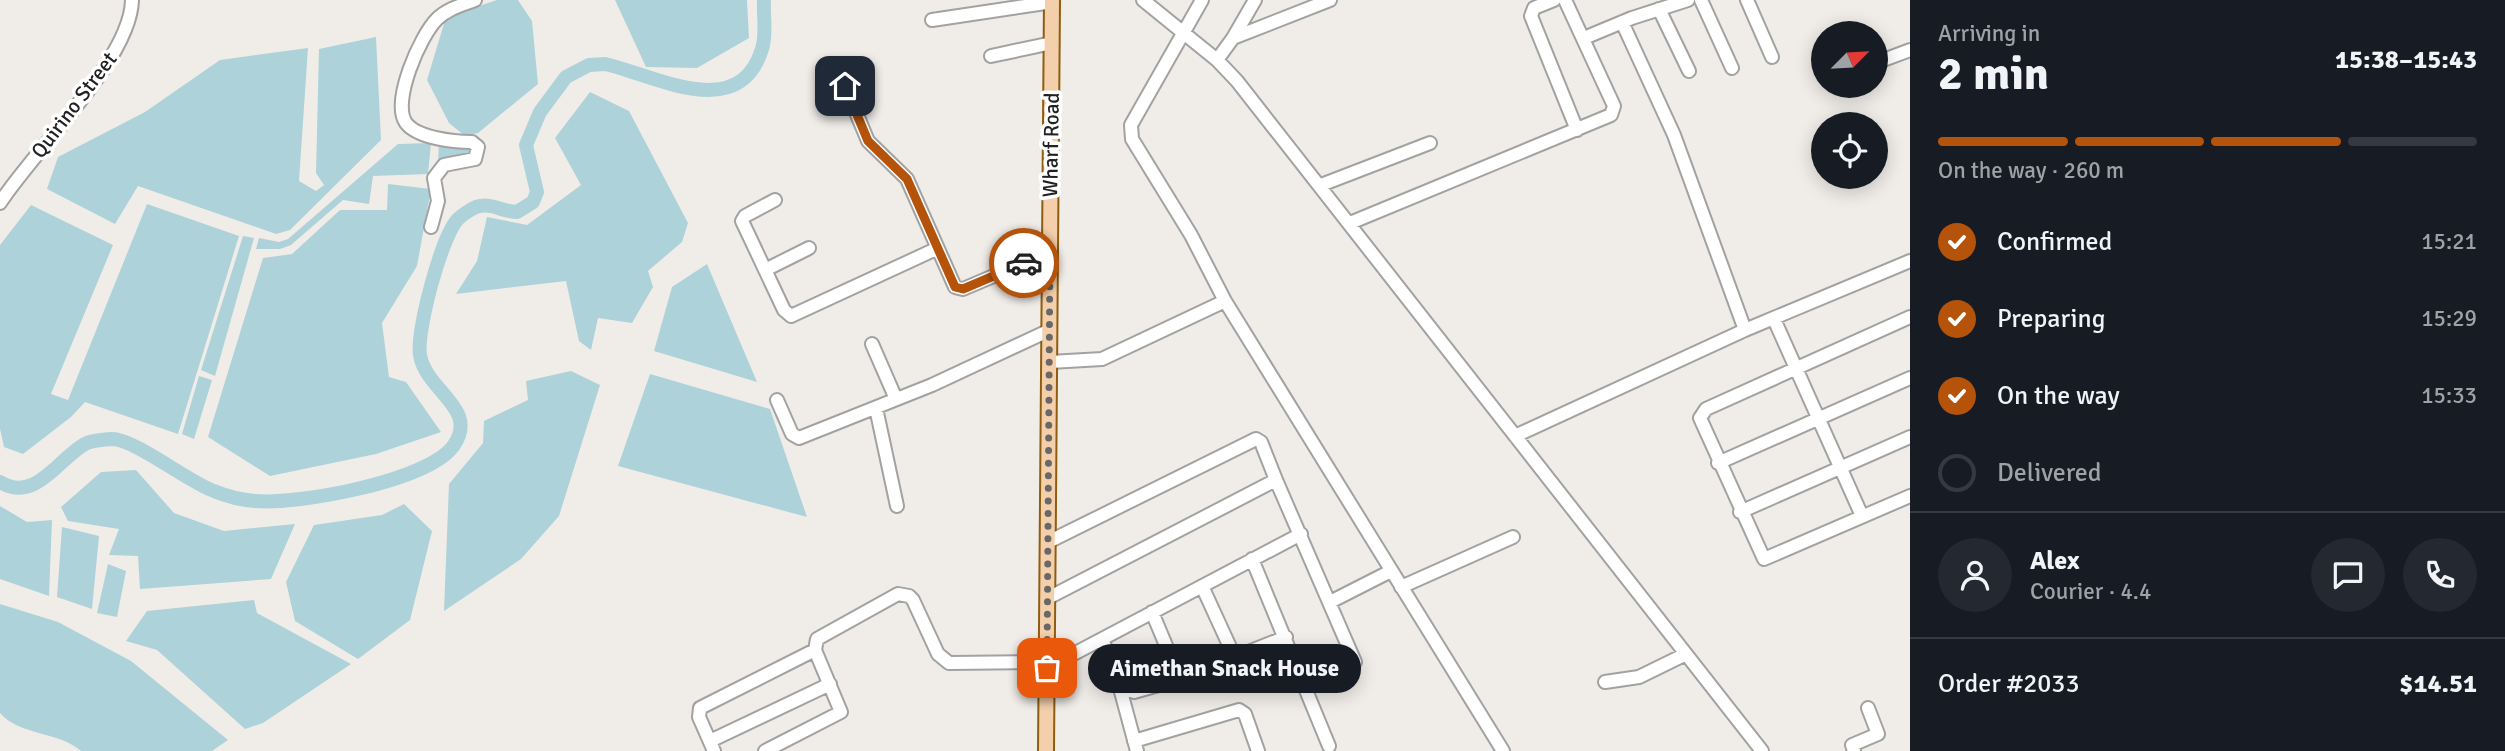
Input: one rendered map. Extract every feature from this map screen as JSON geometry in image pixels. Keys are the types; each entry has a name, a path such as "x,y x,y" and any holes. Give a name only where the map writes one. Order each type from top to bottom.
{"main road":[{"name":"Wharf Road","path":"1046,751 1052,1"}],"street":[{"name":"Quirino Street","path":"0,203 127,33 132,16 132,0"},
{"path":"431,227 438,201 434,178 444,165 474,159 478,147 472,142 417,132 407,124 402,114 402,100 413,60 429,29 448,10 475,0"},
{"path":"1143,0 1217,60 1321,185 1762,751"},
{"path":"1202,0 1131,125 1135,145 1191,235 1225,301 1503,751"},
{"path":"1217,60 1255,0"},
{"path":"1233,38 1330,0"},
{"path":"1554,0 1534,8 1531,16 1577,130"},
{"path":"1350,223 1609,116 1614,110 1565,0"},
{"path":"1584,38 1688,0"},
{"path":"1701,0 1732,68"},
{"path":"1747,0 1773,57"},
{"path":"932,20 1052,1"},
{"path":"1659,9 1689,71"},
{"path":"1622,22 1674,135 1745,330"},
{"path":"991,56 1052,43"},
{"path":"1888,58 1910,50"},
{"path":"845,86 868,141 907,179 936,249 958,289 1050,252"},
{"path":"1321,185 1430,143"},
{"path":"775,200 745,216 742,222 784,310 795,316 936,249"},
{"path":"765,270 808,248"},
{"path":"1515,436 1745,330 1910,262"},
{"path":"1050,362 1102,359 1225,301"},
{"path":"1910,317 1702,413 1701,424 1764,559 1910,496"},
{"path":"1774,319 1862,516"},
{"path":"777,400 797,438 876,408 1050,330"},
{"path":"872,344 897,399"},
{"path":"1718,463 1910,378"},
{"path":"876,408 897,506"},
{"path":"1740,512 1910,437"},
{"path":"1048,542 1256,439 1261,442 1355,662"},
{"path":"1048,598 1276,480"},
{"path":"765,751 840,713 841,707 815,650 817,639 827,631 904,594 913,600 938,654 948,663 1047,665 1102,639 1301,534"},
{"path":"1401,587 1513,537"},
{"path":"1252,559 1329,746"},
{"path":"1330,601 1391,571"},
{"path":"1202,586 1235,659"},
{"path":"1152,612 1180,679"},
{"path":"1120,686 1134,692 1180,679 1286,637"},
{"path":"1102,639 1120,686 1136,746 1239,710 1245,714 1258,751"},
{"path":"815,650 699,708 699,717 712,746 830,684"},
{"path":"1605,682 1639,677 1686,654"},
{"path":"1854,751 1852,745 1878,734 1868,708"}],"water":[{"path":"497,0 518,0 532,21 538,84 478,133 465,136 449,123 427,80 446,17"},
{"path":"615,0 747,0 749,38 697,68 646,67"},
{"path":"376,37 381,140 290,230 276,234 138,186 115,224 47,189 58,157 145,112 220,60 308,48 299,181 316,191 324,185 316,173 319,49"},
{"path":"590,92 629,111 688,223 682,242 648,271 653,287 632,323 598,318 591,350 579,341 566,281 456,294 477,261 487,217 527,225 581,185 555,138"},
{"path":"439,134 473,142 476,153 438,169"},
{"path":"431,143 428,174 373,176 369,204 343,200 291,245 280,249 256,249 259,238 279,242 288,239 398,144"},
{"path":"388,184 431,189 417,266 382,323 389,377 406,382 441,432 376,454 270,476 208,437 263,258 292,254 340,210 387,210"},
{"path":"147,204 239,236 178,434 85,402 71,417 23,454 4,447 0,429 0,245 31,205 113,245 51,394 68,400"},
{"path":"243,236 254,238 215,376 201,370"},
{"path":"707,264 757,382 654,351 672,287"},
{"path":"571,371 600,385 559,516 521,559 444,611 449,484 483,443 484,421 528,400 526,381"},
{"path":"650,374 770,409 807,517 618,466"},
{"path":"199,376 212,380 194,439 182,434"},
{"path":"136,470 174,513 224,531 295,524 271,579 140,589 138,556 109,555 119,529 68,521 61,507 101,472"},
{"path":"404,504 432,531 410,620 358,659 295,621 286,582 314,525 382,515"},
{"path":"0,506 27,522 52,520 49,596 0,579"},
{"path":"62,527 99,536 92,609 57,597"},
{"path":"108,564 126,571 117,617 97,613"},
{"path":"254,600 257,613 351,664 263,723 245,729 157,650 126,641 147,611"},
{"path":"0,604 58,622 131,661 228,740 212,751 81,751 61,740 18,726 0,713"}],"waterway":[{"path":"0,482 13,487 35,483 85,444 111,439 133,445 214,491 255,501 300,499 361,488 419,470 440,458 454,445 460,432 460,420 456,410 424,368 420,343 426,306 438,263 458,219 476,207 487,206 517,212 533,202 537,192 526,145 540,112 566,77 589,65 605,64 693,89 715,90 735,85 751,72 762,49 765,31 764,0"}],"way so far":[{"path":"1024,263 1050,252 1047,668"}],"place":[{"name":"Aimethan Snack House","path":"1047,668"}],"route":[{"path":"845,86 868,141 907,179 955,287 963,289 1024,263"}]}
